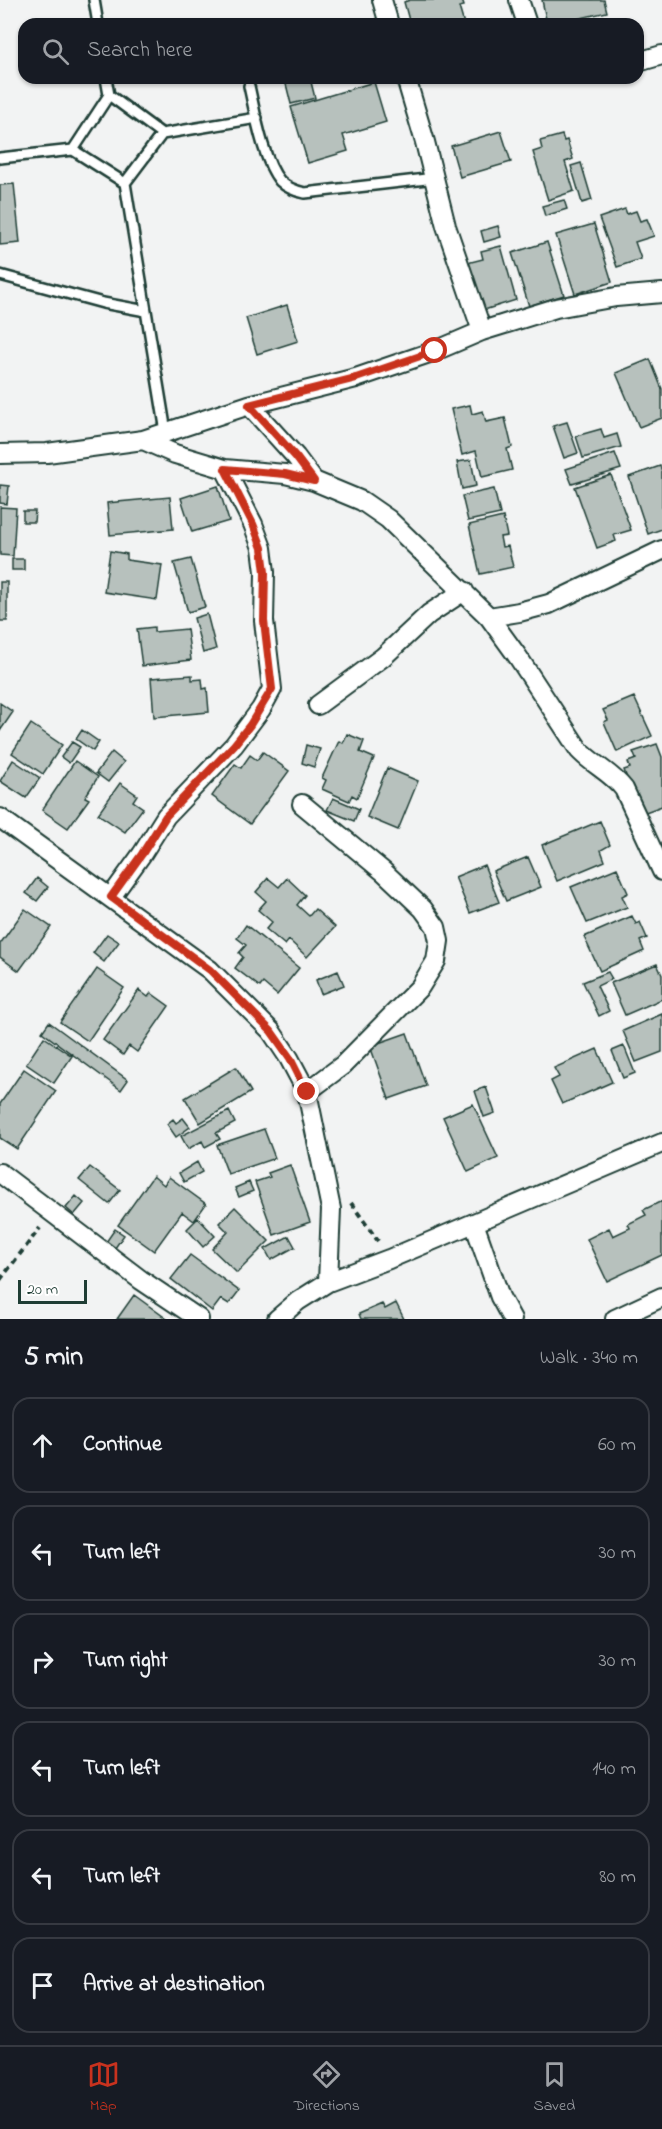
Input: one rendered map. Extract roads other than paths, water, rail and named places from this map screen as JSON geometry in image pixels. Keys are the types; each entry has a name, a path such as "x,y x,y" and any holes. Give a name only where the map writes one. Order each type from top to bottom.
{"street":[{"path":"382,0 387,18"},
{"path":"519,0 525,18"},
{"path":"644,60 662,55"},
{"path":"408,84 435,178 446,226 482,331"},
{"path":"0,454 47,453 144,440 249,405 356,378 435,351 482,331 556,308 616,297 662,293"},
{"path":"249,405 296,457 314,481"},
{"path":"144,440 175,454 225,469 285,474 314,481 362,501 388,519 489,617 579,750 624,789 656,843 662,871"},
{"path":"111,897 166,816 234,745 250,725 272,689 264,621 265,572 262,548 253,524 225,469"},
{"path":"489,617 549,604 662,550"},
{"path":"318,705 382,657 429,614 464,591"},
{"path":"302,804 384,872 423,909 436,927 439,941 436,961 420,987 343,1065 307,1092"},
{"path":"0,818 210,970 271,1031 290,1058 307,1092 331,1209 328,1282"},
{"path":"277,1319 298,1301 328,1282 662,1143"},
{"path":"0,1173 51,1214 199,1319"},
{"path":"474,1223 500,1297 512,1319"},
{"path":"615,1319 662,1297"}],"lane":[{"path":"94,0 97,18"},
{"path":"73,150 109,95 107,84"},
{"path":"249,86 268,159 280,180 292,190 305,193 435,178"},
{"path":"109,95 162,134"},
{"path":"166,432 126,183 162,134 257,118"},
{"path":"0,158 73,150 126,183"},
{"path":"0,275 103,303 146,311"}]}
